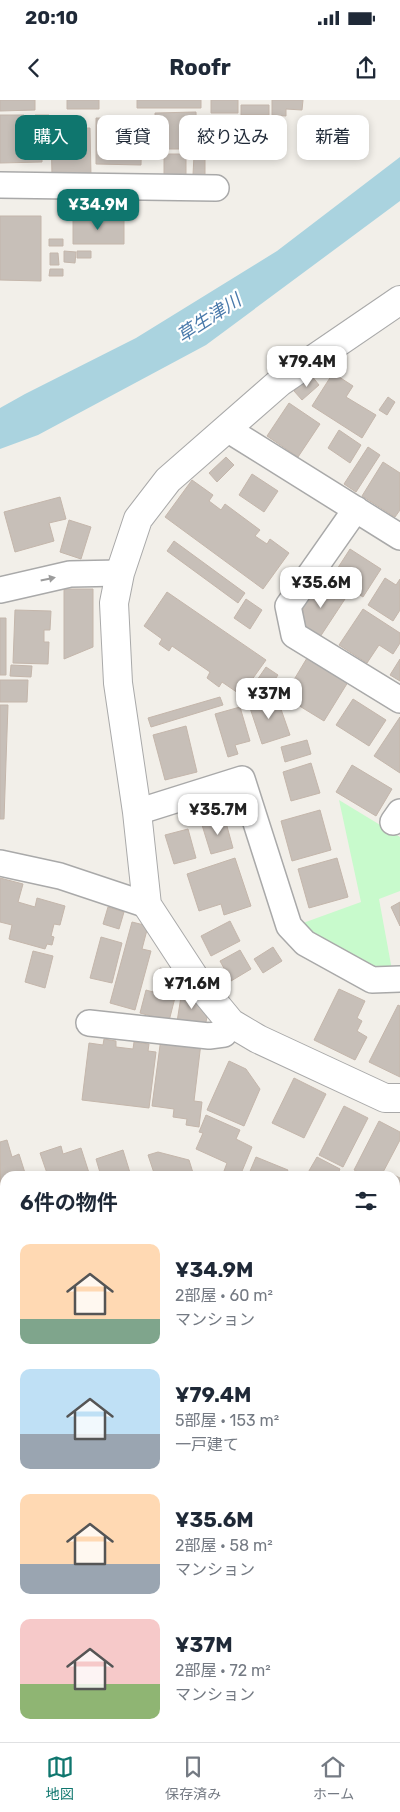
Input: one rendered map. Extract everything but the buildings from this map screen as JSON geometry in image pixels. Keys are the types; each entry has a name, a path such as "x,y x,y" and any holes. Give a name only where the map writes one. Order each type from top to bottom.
{"street":[{"path":"0,185 216,188"},
{"path":"400,300 280,382 168,480 138,519 120,573 114,603 118,683 137,812 147,905 198,983 231,1024 258,1039 385,1098 400,1098"},
{"path":"227,429 400,537"},
{"path":"356,509 288,606 294,635 400,700"},
{"path":"0,590 70,574 120,573"},
{"path":"137,812 242,779 289,926 305,943 372,980 400,979"},
{"path":"0,863 60,876 147,905"},
{"path":"89,1023 209,1036 224,1034 231,1024"}],"green space":[{"path":"339,800 400,837 400,891 379,899 392,970 381,970 327,944 303,923 361,902"}],"water":[{"name":"草生津川","path":"400,157 400,201 206,345 38,435 0,449 0,408 136,338 277,251"}]}
